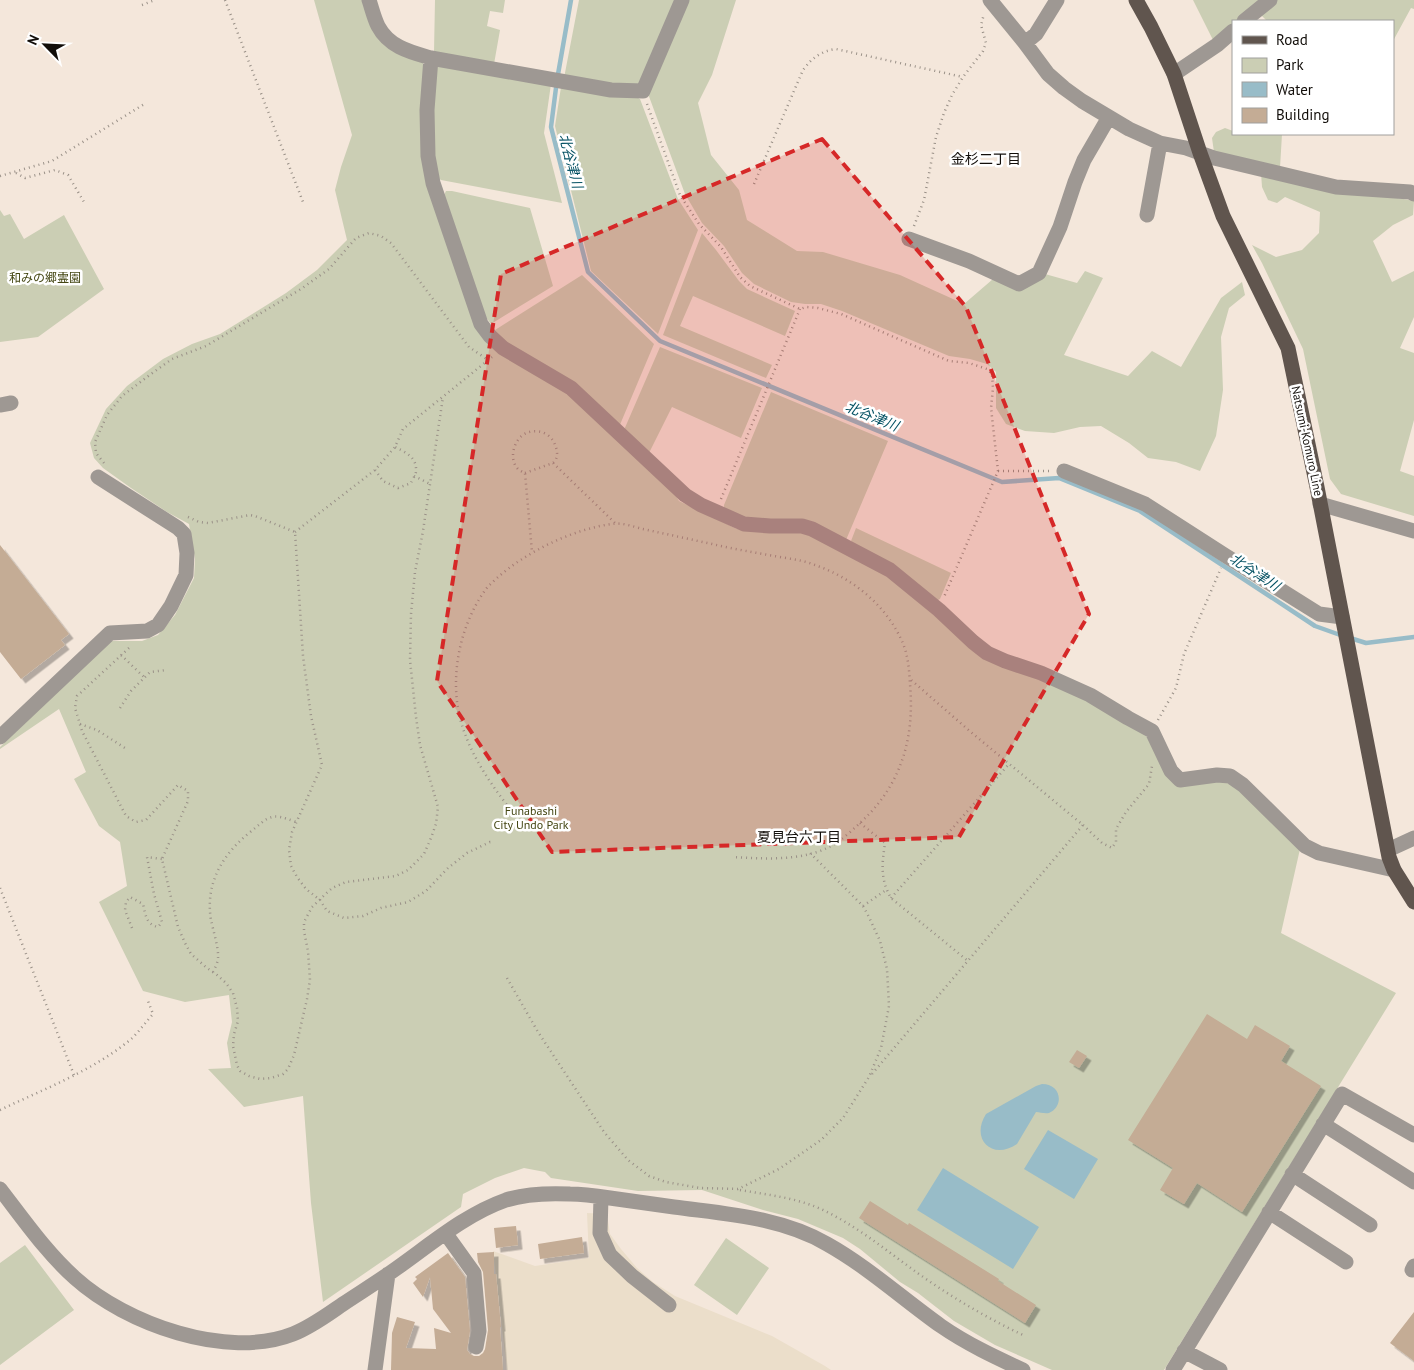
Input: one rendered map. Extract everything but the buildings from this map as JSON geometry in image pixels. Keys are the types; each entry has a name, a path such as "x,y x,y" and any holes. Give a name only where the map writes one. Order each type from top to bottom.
{"main road":[{"name":"Natsumi-Komuro Line","path":"1136,0 1174,74 1223,216 1288,348 1389,856 1394,870 1414,902"}],"street":[{"path":"369,0 378,25 384,35 395,45 405,50 431,58 611,90 643,92 682,0"},
{"path":"990,0 1026,43 1048,74 1070,92 1109,117 1129,129 1160,143 1336,187 1413,190"},
{"path":"1026,43 1036,34 1057,0"},
{"path":"1245,20 1270,0"},
{"path":"1174,74 1217,45 1232,32"},
{"path":"431,58 427,136 428,156 433,183 482,324 490,336 503,348 571,388 685,495 701,505 744,524 812,528 890,570 987,653 1041,673 1090,695 1152,731 1171,771 1180,780 1217,775 1230,776 1242,785 1305,846 1319,853 1394,870"},
{"path":"909,239 969,260 1019,284 1039,273 1060,227 1084,160 1109,117"},
{"path":"1147,215 1160,143"},
{"path":"1064,471 1145,504 1319,614 1342,617"},
{"path":"0,737 110,633 147,631 158,625 171,606 186,575 187,553 184,534 178,528 98,477"},
{"path":"1320,504 1414,531"},
{"path":"1388,850 1414,838"},
{"path":"1172,1370 1342,1094 1414,1135"},
{"path":"1323,1124 1414,1182"},
{"path":"1292,1174 1370,1225"},
{"path":"0,1189 49,1253 89,1290 135,1316 162,1328 190,1336 246,1343 271,1340 293,1334 314,1324 469,1218 508,1200 537,1194 572,1194 750,1218 802,1232 826,1243 853,1260 969,1345 1023,1370"},
{"path":"601,1197 600,1233 610,1255 632,1276 669,1305"},
{"path":"1269,1212 1346,1262"},
{"path":"446,1234 474,1272 479,1331 476,1347"},
{"path":"375,1370 388,1274"},
{"path":"1184,1351 1220,1370"}],"path":[{"path":"142,4 154,0"},
{"path":"225,0 303,202"},
{"path":"909,239 924,200 936,137 952,95 962,77 983,51 986,43 981,25 990,0"},
{"path":"754,184 803,70 812,58 825,51 836,50 962,77"},
{"path":"643,92 680,195 698,224 721,247 740,277 750,286 800,309 806,307 818,308 841,314 950,361 987,368 992,374 994,388 991,408 998,471 939,610"},
{"path":"0,176 52,161 146,103"},
{"path":"14,172 25,178 55,170 68,175 84,202"},
{"path":"108,465 96,453 95,442 107,415 122,396 172,360 206,346 301,289 329,269 356,238 369,233 381,236 391,243 469,347 488,360"},
{"path":"716,512 800,309"},
{"path":"295,532 375,470 395,447 403,429 503,348"},
{"path":"147,631 77,696 75,708 82,731 126,816 136,822 146,820 178,786 188,791 188,801 162,859 178,927 191,954 222,979 233,993 238,1020 233,1046 236,1065 240,1071 260,1079 271,1078 283,1074 288,1069 294,1054 310,980 304,922 312,907 332,888 346,882 396,876 408,870 424,854 436,824 438,807 420,745 410,660 411,614 415,572 443,397"},
{"path":"531,431 540,431 552,439 556,446 556,461 525,473 519,470 514,462 513,452 522,435 531,431"},
{"path":"375,470 383,480 398,488 411,483 416,472 414,462 409,454 395,447"},
{"path":"553,463 615,523"},
{"path":"998,471 1064,471"},
{"path":"525,473 532,552"},
{"path":"414,476 430,484"},
{"path":"186,516 199,522 208,522 250,515 295,532"},
{"path":"524,828 494,789 480,766 461,722 455,683 462,640 470,619 486,588 503,573 532,552 553,542 586,529 615,523 810,563 831,571 853,584 875,601 902,639 909,666 912,709 908,738 901,766 886,794 860,823 830,847 796,856 764,859 734,857"},
{"path":"295,532 303,656 322,765 292,832 289,850 291,866 297,877 306,889 320,900 327,911 344,918 363,916 381,908 408,902 426,891 448,868 466,853 494,842"},
{"path":"1152,731 1176,688 1184,654 1220,570"},
{"path":"120,655 144,677"},
{"path":"120,708 131,691 150,672 166,670"},
{"path":"910,679 1102,842 1112,848 1116,842 1116,829 1126,812 1148,784 1152,764"},
{"path":"80,724 97,730 125,748"},
{"path":"890,898 1009,764"},
{"path":"213,972 218,957 210,918 211,899 214,876 223,859 236,844 272,816 281,816 296,822"},
{"path":"860,823 884,843 882,869 886,890 890,898 968,961"},
{"path":"869,1077 1083,825"},
{"path":"738,1190 779,1169 821,1140 844,1118 869,1077 881,1048 889,1006 887,969 880,942 870,917 863,906 810,853"},
{"path":"132,928 125,910 126,902 130,897 143,904 148,920 152,925 158,927 162,922 147,857 162,859"},
{"path":"0,888 74,1075"},
{"path":"863,906 886,890"},
{"path":"506,978 538,1032 599,1124 628,1160 649,1176 666,1182 700,1188 738,1190 792,1199 824,1210 855,1228 949,1295 1025,1336"},
{"path":"0,1110 74,1075 111,1054 131,1039 153,1014 148,1001"}],"highlighted area":[{"path":"822,139 966,307 1089,614 959,837 552,852 437,681 501,274"}],"shaded area":[{"path":"587,1213 607,1214 610,1234 637,1268 653,1282 675,1296 772,1336 831,1370 507,1370 493,1251 535,1266 589,1258"}],"green space":[{"name":"Funabashi City Undo Park","path":"314,0 369,0 370,14 423,63 423,147 479,332 568,392 670,486 679,501 737,529 806,531 891,578 968,644 1086,699 1146,735 1165,770 1230,780 1300,849 1281,933 1396,993 1164,1370 1052,1370 995,1345 954,1321 918,1293 900,1282 860,1249 843,1238 798,1219 763,1210 702,1190 638,1191 551,1178 545,1172 524,1168 495,1178 463,1194 461,1207 323,1302 311,1203 303,1096 244,1107 208,1069 231,1068 227,1043 232,1022 229,995 185,1002 143,991 99,902 127,886 120,842 99,826 74,779 86,772 59,709 0,749 110,641 142,641 158,635 175,615 194,578 195,559 189,524 131,488 103,468 94,458 90,443 106,409 127,386 163,359 192,344 220,334 286,293 317,270 347,240 335,190 352,135"},
{"path":"435,0 505,0 503,13 490,11 487,26 500,30 494,64 434,52"},
{"path":"579,0 677,0 637,87 564,78"},
{"path":"688,0 736,0 712,75 698,103 711,155 739,190 747,220 797,251 823,252 900,275 964,304 993,279 1045,274 1077,283 1085,271 1103,278 1064,355 1128,376 1152,351 1181,367 1221,298 1242,282 1245,295 1229,308 1221,337 1223,390 1216,436 1200,471 1176,462 1148,458 1129,443 1101,426 1080,427 1054,433 1025,431 1006,424 996,408 996,372 987,364 949,356 821,304 791,302 754,284 742,273 724,246 702,223 685,194 647,91"},
{"path":"1193,0 1263,0 1239,20 1232,20 1232,27 1214,42"},
{"path":"1276,0 1414,0 1414,9 1411,8 1394,39 1394,20 1266,20 1259,13"},
{"path":"439,63 551,84 544,133 562,203 441,180 437,177 430,139 434,67"},
{"path":"561,87 635,96 640,99 678,199 698,230 658,334 591,271 555,126"},
{"path":"1225,128 1232,131 1232,135 1282,135 1280,168 1214,152 1212,138 1216,132"},
{"path":"1261,173 1414,201 1413,215 1393,225 1373,241 1392,282 1414,271 1414,317 1400,348 1414,353 1414,420 1400,471 1414,476 1414,516 1341,494 1330,479 1303,349 1252,245 1276,257 1302,250 1319,233 1320,212 1285,197 1277,203 1268,200 1262,187"},
{"path":"446,191 530,208 553,286 491,324 485,316 444,195"},
{"name":"和みの郷霊園","path":"0,210 4,216 10,214 24,239 64,215 104,289 38,337 0,342"},
{"path":"702,233 747,289 795,311 785,336 693,296 680,326 772,365 766,378 663,335"},
{"path":"582,275 654,344 619,427 498,338 495,330"},
{"path":"660,347 762,388 741,438 672,407 649,453 624,430"},
{"path":"771,392 888,441 846,540 743,519 724,510 724,505"},
{"path":"856,528 951,573 940,599 936,601 851,541"},
{"path":"726,1238 769,1268 737,1315 694,1285"},
{"path":"25,1245 74,1310 0,1365 0,1263"}],"water":[{"path":"1042,1084 1054,1088 1059,1096 1059,1101 1054,1110 1049,1113 1036,1112 1017,1144 1008,1149 992,1149 986,1145 982,1139 981,1132 986,1114"},
{"path":"1048,1130 1098,1159 1074,1199 1024,1169"},
{"path":"943,1168 1039,1227 1013,1269 917,1210"}],"waterway":[{"name":"北谷津川","path":"571,0 551,127 588,272 660,341 1002,482 1059,478 1140,511 1315,626 1343,636"},
{"name":"北谷津川","path":"1350,638 1366,643 1414,637"}],"district":[{"name":"金杉二丁目","path":"986,159"},
{"name":"夏見台六丁目","path":"799,837"}]}
